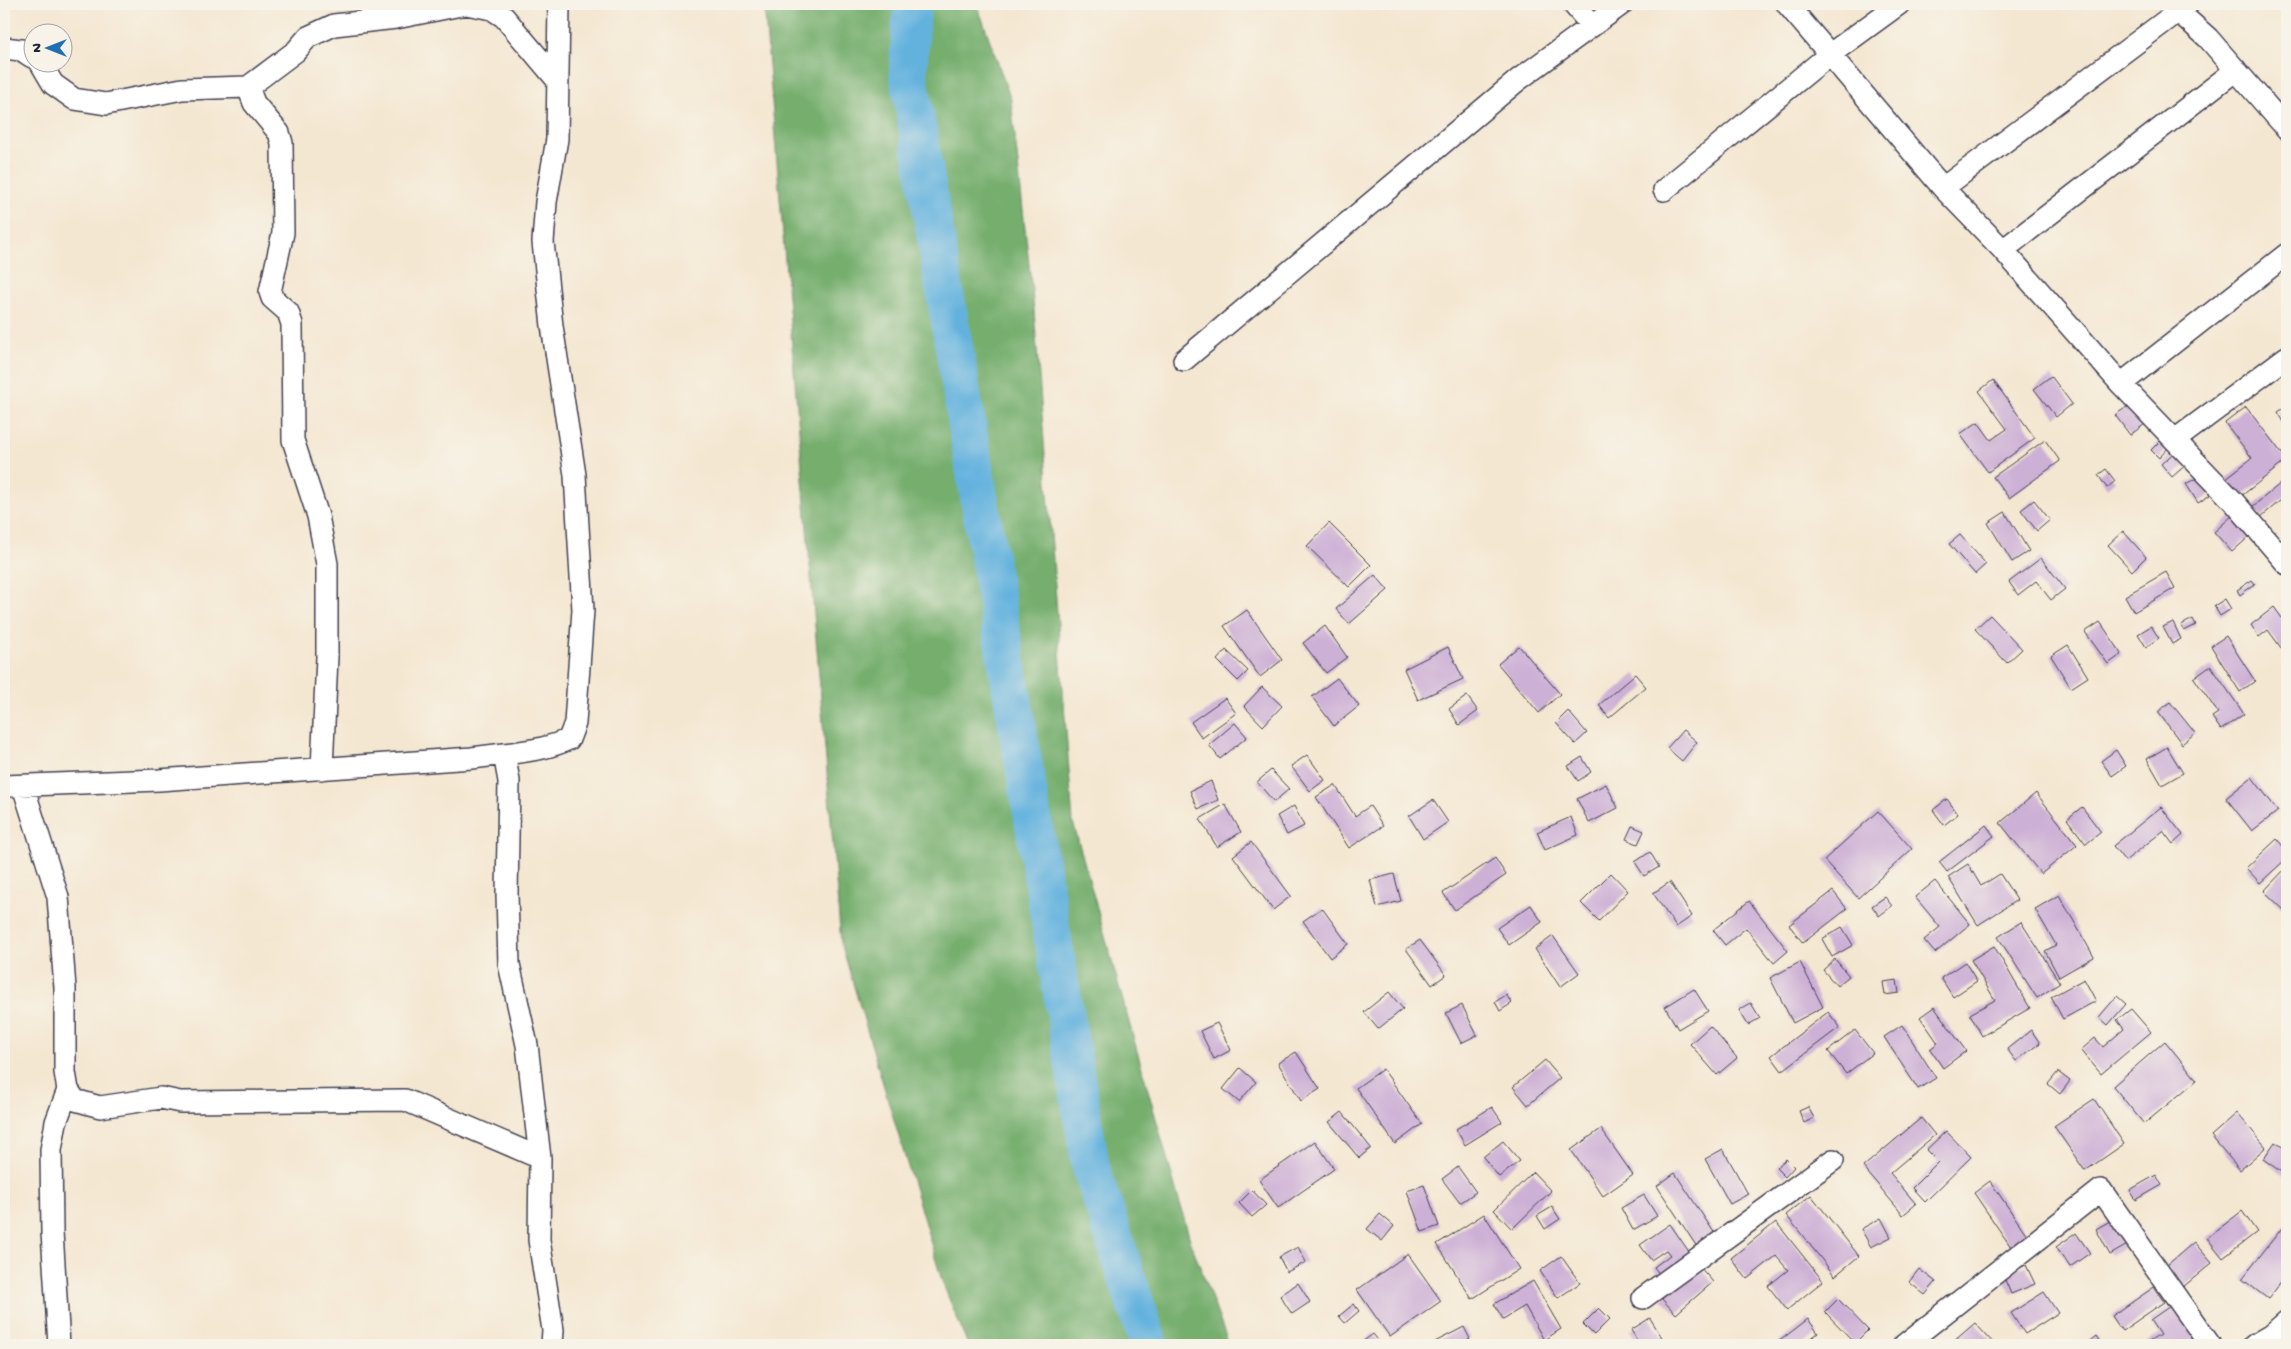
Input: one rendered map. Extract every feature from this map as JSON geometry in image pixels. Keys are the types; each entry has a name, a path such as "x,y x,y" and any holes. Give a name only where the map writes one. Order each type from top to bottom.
{"street":[{"path":"46,72 53,84 74,99 106,104 182,89 248,87 296,51 308,37 334,25 396,18 466,4 492,9 504,17 558,81"},
{"path":"540,1158 405,1100 180,1102 161,1098 100,1107 75,1100 68,1090 65,1072 65,988 58,897 14,786 158,780 472,758 544,748 569,739 575,724 583,610 575,475 552,326 544,242 546,202 556,140 559,4"},
{"path":"1573,4 1592,26"},
{"path":"1184,360 1518,80 1622,4"},
{"path":"1787,4 1943,188 2004,250 2121,384 2234,502 2287,564"},
{"path":"1664,190 1829,55 1899,4"},
{"path":"1943,188 2178,6 2287,129"},
{"path":"4,48 22,51"},
{"path":"2004,250 2236,70"},
{"path":"248,87 254,104 279,133 282,143 283,233 270,292 272,298 288,312 292,324 293,440 318,516 327,564 327,657 322,769"},
{"path":"2121,384 2287,254"},
{"path":"2175,440 2287,357"},
{"path":"504,754 509,781 507,894 510,964 527,1046 540,1158 539,1240 553,1330 552,1345"},
{"path":"59,1345 52,1232 51,1150 56,1122 68,1090"},
{"path":"1643,1298 1833,1160"},
{"path":"1904,1345 2101,1190 2210,1345"},
{"path":"2254,1345 2271,1335 2287,1321"}],"green space":[{"path":"764,4 977,4 1011,100 1034,310 1073,822 1190,1240 1229,1345 968,1345 943,1284 841,943"}],"building":[{"path":"2051,376 2072,404 2056,417 2034,389"},
{"path":"1993,380 2035,438 1988,472 1960,434 1978,422 1991,440 2007,429 1979,391"},
{"path":"2131,404 2145,424 2130,435 2115,415"},
{"path":"2246,407 2287,460 2240,497 2225,479 2252,458 2225,423"},
{"path":"2286,407 2287,409 2287,427 2278,412"},
{"path":"2045,440 2060,461 2009,498 1993,477"},
{"path":"2161,440 2169,447 2159,458 2151,450"},
{"path":"2177,450 2188,463 2172,477 2161,464"},
{"path":"2106,469 2115,481 2107,488 2098,475"},
{"path":"2198,477 2210,495 2198,503 2186,484"},
{"path":"2287,478 2287,495 2261,517 2252,507"},
{"path":"2034,500 2050,520 2037,531 2021,510"},
{"path":"2005,512 2029,551 2012,562 1988,523"},
{"path":"2233,515 2251,535 2232,552 2214,532"},
{"path":"1329,523 1371,565 1349,587 1307,546"},
{"path":"2123,531 2146,557 2132,571 2108,545"},
{"path":"1960,535 1986,564 1975,574 1949,544"},
{"path":"2041,558 2065,589 2051,600 2036,581 2018,595 2009,582"},
{"path":"2166,572 2175,588 2134,612 2125,596"},
{"path":"1375,575 1388,590 1349,624 1336,609"},
{"path":"2252,580 2255,584 2240,595 2237,590"},
{"path":"2225,599 2231,609 2220,616 2214,606"},
{"path":"2274,607 2287,625 2287,656 2268,630 2259,637 2251,625"},
{"path":"1247,610 1282,660 1260,677 1224,626"},
{"path":"1990,615 2022,649 2007,663 1975,629"},
{"path":"2193,619 2196,625 2184,631 2181,625"},
{"path":"2100,622 2122,654 2108,664 2085,632"},
{"path":"2173,622 2181,639 2172,644 2163,627"},
{"path":"1325,626 1347,657 1326,673 1303,643"},
{"path":"2151,626 2159,638 2146,647 2138,634"},
{"path":"2226,636 2255,681 2240,692 2211,646"},
{"path":"2068,645 2088,677 2071,688 2051,656"},
{"path":"1519,646 1560,694 1539,713 1498,664"},
{"path":"1448,647 1463,679 1418,700 1404,669"},
{"path":"1226,650 1248,671 1238,681 1217,660"},
{"path":"2211,666 2244,714 2221,730 2212,717 2218,713 2194,678"},
{"path":"1635,674 1646,687 1609,718 1599,705"},
{"path":"1337,678 1359,706 1334,726 1312,697"},
{"path":"1262,687 1282,706 1263,726 1244,706"},
{"path":"1467,696 1478,711 1459,725 1449,709"},
{"path":"1225,698 1236,713 1202,738 1191,722"},
{"path":"2170,702 2195,733 2182,744 2158,712"},
{"path":"1568,711 1587,733 1575,744 1556,723"},
{"path":"1235,723 1247,737 1220,759 1209,745"},
{"path":"1683,730 1697,742 1682,761 1667,748"},
{"path":"2167,747 2183,773 2162,785 2147,759"},
{"path":"2116,750 2126,766 2112,776 2101,761"},
{"path":"1307,755 1325,780 1310,791 1291,766"},
{"path":"1582,757 1591,772 1578,781 1568,766"},
{"path":"1271,770 1289,789 1274,802 1257,782"},
{"path":"2252,777 2278,811 2252,831 2226,798"},
{"path":"1211,781 1218,800 1198,809 1190,791"},
{"path":"1606,784 1618,808 1589,823 1577,799"},
{"path":"1335,785 1355,816 1370,806 1383,826 1349,848 1316,797"},
{"path":"2036,793 2077,845 2041,874 2000,823"},
{"path":"1947,799 1958,814 1944,825 1933,810"},
{"path":"1433,800 1448,822 1423,839 1409,816"},
{"path":"1225,804 1241,832 1217,847 1200,819"},
{"path":"1294,806 1304,826 1287,835 1277,816"},
{"path":"2082,807 2101,832 2086,844 2067,819"},
{"path":"2161,807 2183,835 2173,844 2163,831 2125,861 2113,846"},
{"path":"1878,811 1912,849 1858,898 1824,860"},
{"path":"1571,817 1578,835 1545,850 1537,832"},
{"path":"1986,825 1994,836 1947,872 1939,862"},
{"path":"1632,826 1644,831 1638,844 1626,839"},
{"path":"2277,839 2287,851 2287,858 2260,883 2246,868"},
{"path":"1251,842 1291,896 1273,910 1233,856"},
{"path":"1650,852 1659,867 1644,876 1635,862"},
{"path":"1495,858 1506,875 1455,910 1443,893"},
{"path":"1968,864 1981,886 2000,874 2017,900 1978,925 1948,877"},
{"path":"2287,867 2287,908 2285,911 2264,891"},
{"path":"1611,873 1628,891 1599,921 1581,903"},
{"path":"1394,874 1401,901 1377,907 1370,880"},
{"path":"1935,881 1970,924 1935,953 1924,940 1940,927 1915,897"},
{"path":"1670,882 1692,916 1676,927 1653,893"},
{"path":"1833,891 1847,909 1803,943 1789,925"},
{"path":"2059,895 2094,957 2059,977 2045,951 2056,945 2035,909"},
{"path":"1885,897 1892,906 1879,916 1872,906"},
{"path":"1749,901 1788,951 1774,963 1746,928 1725,945 1713,930"},
{"path":"1531,905 1542,922 1509,945 1497,928"},
{"path":"1322,908 1348,944 1330,958 1303,921"},
{"path":"2021,922 2060,983 2037,998 1998,937"},
{"path":"1842,927 1853,945 1832,957 1822,939"},
{"path":"1553,936 1579,973 1560,987 1535,949"},
{"path":"1420,940 1446,975 1432,985 1406,949"},
{"path":"1994,946 2030,1008 1982,1036 1970,1014 1995,1000 1971,960"},
{"path":"1835,959 1849,976 1837,986 1823,970"},
{"path":"1800,962 1823,1007 1793,1023 1770,978"},
{"path":"1965,962 1977,981 1953,997 1941,978"},
{"path":"2084,979 2096,1001 2063,1019 2051,997"},
{"path":"1897,980 1899,993 1885,995 1883,982"},
{"path":"1694,989 1708,1011 1678,1029 1665,1007"},
{"path":"1389,992 1403,1009 1378,1029 1364,1012"},
{"path":"1506,995 1512,1003 1500,1011 1495,1002"},
{"path":"2117,996 2126,1004 2108,1025 2099,1017"},
{"path":"1751,1003 1760,1018 1748,1025 1739,1010"},
{"path":"1462,1005 1477,1035 1461,1043 1446,1013"},
{"path":"1934,1007 1966,1051 1943,1068 1930,1049 1938,1043 1920,1017"},
{"path":"2131,1009 2151,1032 2101,1074 2081,1050 2095,1038 2103,1047 2124,1029 2117,1020"},
{"path":"1828,1012 1840,1027 1782,1071 1771,1056"},
{"path":"1217,1023 1231,1050 1214,1059 1200,1031"},
{"path":"1902,1025 1936,1078 1918,1089 1884,1037"},
{"path":"1710,1026 1737,1058 1717,1075 1690,1044"},
{"path":"1855,1030 1873,1053 1846,1074 1828,1051"},
{"path":"2031,1030 2040,1043 2016,1061 2007,1049"},
{"path":"2165,1041 2197,1080 2144,1124 2113,1086"},
{"path":"1296,1052 1320,1089 1301,1101 1278,1063"},
{"path":"1545,1060 1560,1078 1528,1105 1513,1087"},
{"path":"1240,1068 1256,1082 1239,1102 1223,1089"},
{"path":"1383,1069 1422,1124 1395,1144 1356,1088"},
{"path":"2058,1072 2070,1081 2060,1094 2048,1084"},
{"path":"2094,1099 2124,1144 2085,1171 2054,1126"},
{"path":"1492,1107 1502,1122 1465,1145 1456,1129"},
{"path":"1808,1107 1814,1118 1804,1123 1799,1111"},
{"path":"1342,1112 1371,1148 1359,1158 1329,1122"},
{"path":"2237,1113 2266,1147 2240,1170 2211,1136"},
{"path":"1921,1118 1935,1135 1890,1173 1916,1204 1903,1215 1863,1167"},
{"path":"1601,1129 1633,1175 1603,1196 1571,1150"},
{"path":"1946,1131 1971,1157 1925,1202 1912,1188 1938,1162 1926,1150"},
{"path":"1315,1141 1334,1169 1278,1208 1259,1180"},
{"path":"1503,1141 1520,1161 1499,1177 1483,1157"},
{"path":"2275,1142 2287,1150 2287,1176 2263,1159"},
{"path":"1723,1149 1748,1194 1730,1204 1705,1159"},
{"path":"1786,1159 1794,1167 1785,1177 1776,1168"},
{"path":"1458,1167 1476,1192 1460,1203 1442,1179"},
{"path":"1533,1172 1551,1191 1512,1229 1494,1210"},
{"path":"1675,1173 1719,1240 1701,1253 1657,1186"},
{"path":"2156,1175 2162,1185 2136,1200 2130,1190"},
{"path":"1990,1181 2029,1238 2013,1250 1974,1193"},
{"path":"1424,1185 1439,1226 1422,1232 1407,1191"},
{"path":"1252,1190 1266,1205 1252,1217 1239,1203"},
{"path":"1644,1195 1657,1216 1633,1230 1621,1208"},
{"path":"1811,1195 1859,1256 1835,1276 1786,1215"},
{"path":"1552,1207 1560,1219 1545,1229 1537,1216"},
{"path":"2242,1211 2257,1232 2223,1258 2207,1238"},
{"path":"1380,1214 1394,1226 1382,1241 1367,1229"},
{"path":"1484,1214 1519,1269 1472,1299 1437,1244"},
{"path":"1881,1218 1891,1237 1871,1247 1861,1229"},
{"path":"2115,1218 2129,1244 2110,1255 2096,1229"},
{"path":"1776,1222 1823,1281 1787,1310 1768,1286 1788,1270 1776,1256 1747,1279 1731,1258"},
{"path":"1670,1224 1694,1259 1664,1280 1654,1267 1670,1255 1666,1250 1651,1260 1640,1245"},
{"path":"2285,1224 2287,1225 2287,1275 2268,1299 2242,1279"},
{"path":"2076,1233 2090,1253 2070,1267 2056,1247"},
{"path":"2194,1242 2212,1263 2183,1287 2166,1266"},
{"path":"1298,1247 1306,1262 1287,1272 1279,1257"},
{"path":"1408,1254 1441,1301 1390,1337 1357,1290"},
{"path":"1561,1256 1580,1283 1558,1298 1540,1271"},
{"path":"2026,1265 2035,1284 2011,1294 2003,1275"},
{"path":"1699,1266 1713,1282 1676,1314 1662,1299"},
{"path":"1919,1269 1936,1282 1925,1295 1909,1282"},
{"path":"1533,1281 1561,1329 1544,1340 1525,1306 1503,1319 1494,1304"},
{"path":"1298,1283 1310,1302 1292,1314 1280,1296"},
{"path":"2154,1287 2164,1302 2122,1331 2112,1316"},
{"path":"2044,1292 2058,1313 2025,1334 2011,1313"},
{"path":"1838,1299 1868,1330 1855,1343 1825,1312"},
{"path":"2176,1302 2198,1334 2182,1345 2144,1345 2160,1335 2150,1320"},
{"path":"1354,1304 1359,1311 1345,1323 1339,1316"},
{"path":"1599,1308 1610,1319 1594,1335 1583,1324"},
{"path":"1650,1318 1666,1344 1640,1345 1631,1330"},
{"path":"1808,1319 1818,1333 1802,1345 1781,1345 1778,1342"},
{"path":"1975,1323 1995,1345 1957,1345 1954,1341"},
{"path":"1464,1327 1470,1339 1459,1345 1429,1345"},
{"path":"1373,1334 1382,1345 1358,1345"},
{"path":"2096,1336 2102,1345 2084,1345"}],"waterway":[{"path":"912,4 908,72 1091,1168 1149,1345"}]}
